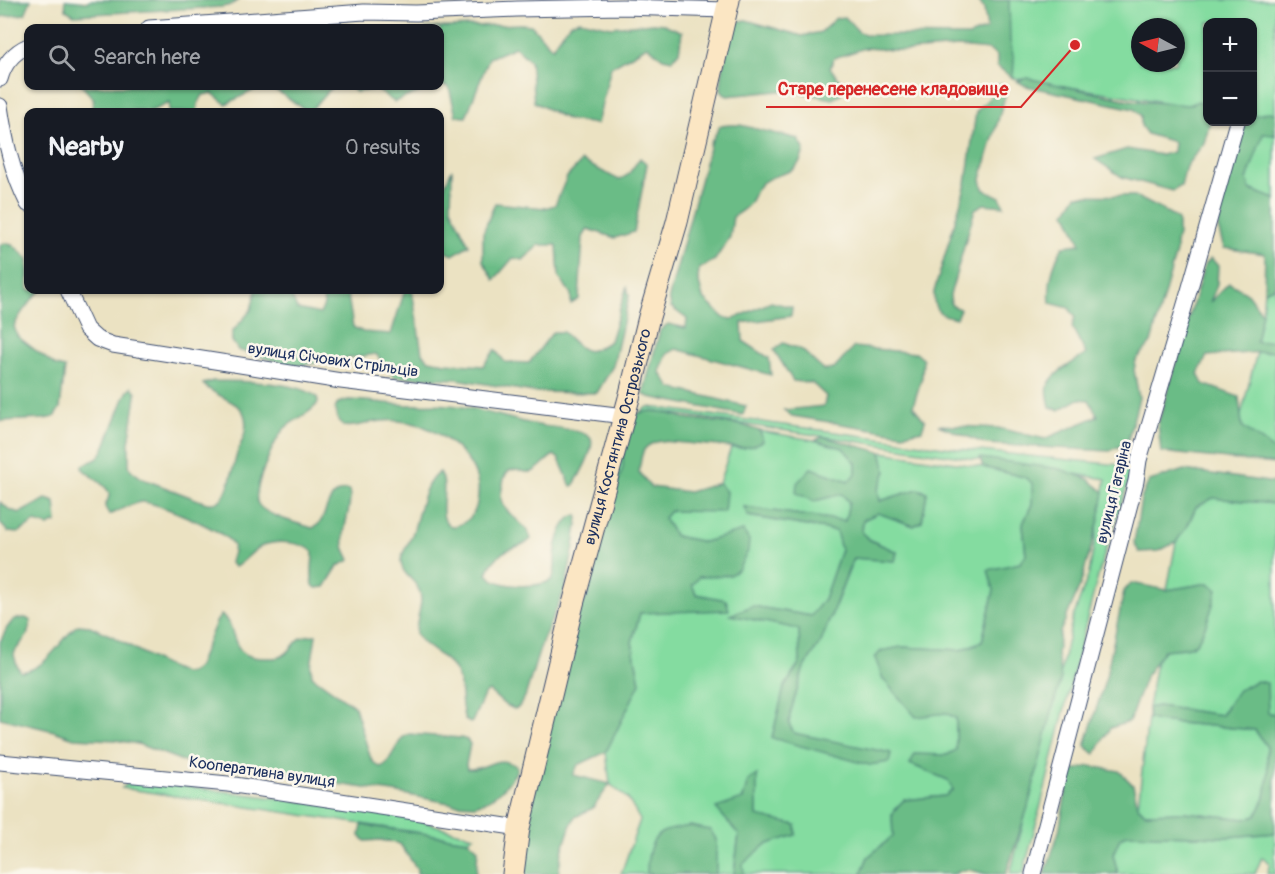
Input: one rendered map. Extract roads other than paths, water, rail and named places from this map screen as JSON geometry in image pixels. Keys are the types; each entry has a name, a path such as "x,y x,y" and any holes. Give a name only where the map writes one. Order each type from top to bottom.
{"street":[{"path":"203,24 364,12 416,13 727,5"},
{"name":"вулиця Костянтина Острозького","path":"513,874 519,828 573,604 649,317 677,222 727,5"},
{"path":"0,79 9,60 24,49"},
{"path":"0,106 9,157 24,196"},
{"name":"вулиця Гагаріна","path":"1033,874 1136,481 1139,460 1190,291 1236,126"},
{"name":"вулиця Січових Стрільців","path":"70,294 86,328 97,339 113,345 341,381 624,416"},
{"name":"Кооперативна вулиця","path":"0,762 228,784 519,828"}],"place":[{"name":"Старе перенесене кладовище","path":"1075,45"}]}
